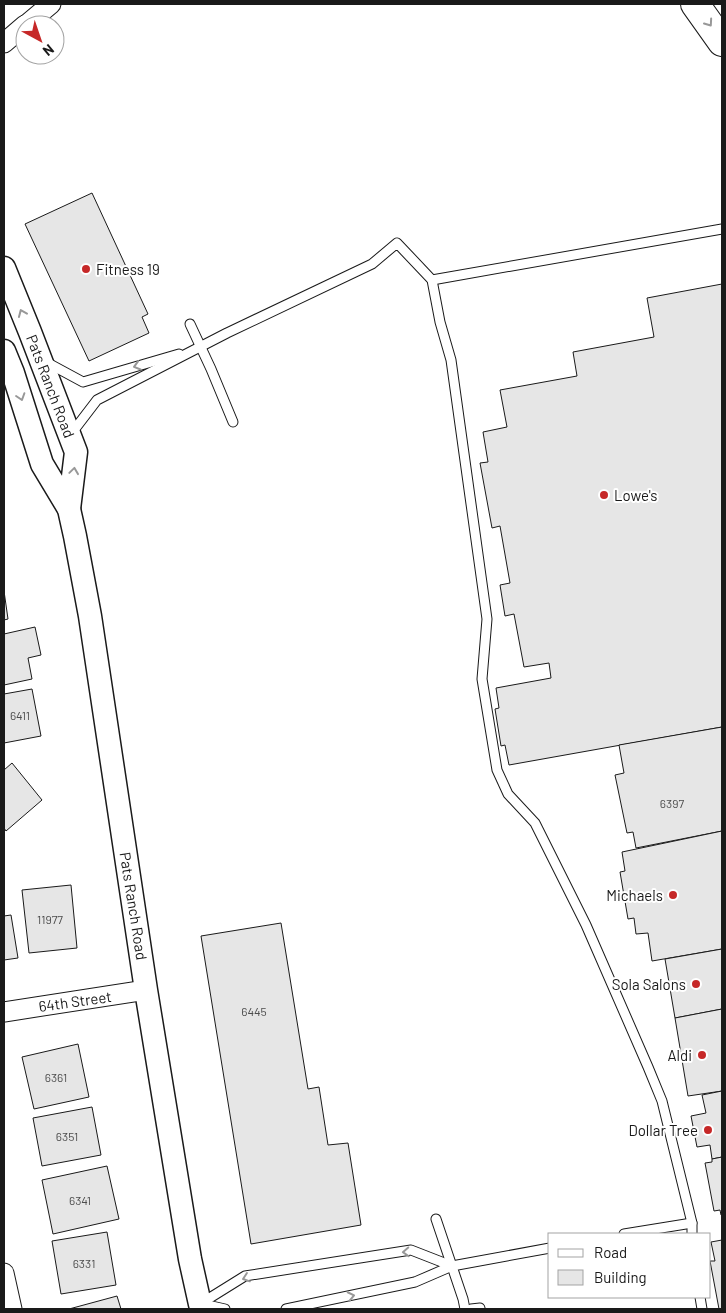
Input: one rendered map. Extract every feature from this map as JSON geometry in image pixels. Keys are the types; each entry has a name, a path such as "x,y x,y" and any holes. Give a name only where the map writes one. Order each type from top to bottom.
{"highway":[{"path":"695,4 722,42"}],"street":[{"path":"38,15 52,4"},
{"path":"4,43 15,34"},
{"name":"Pats Ranch Road","path":"4,268 76,452 69,508 90,616 146,990 190,1259 201,1307"},
{"name":"Pats Ranch Road","path":"4,351 13,373 42,464 69,508"},
{"name":"64th Street","path":"4,1012 146,990"},
{"path":"4,1274 12,1309"}],"lane":[{"path":"432,280 722,229"},
{"path":"70,436 97,400 227,333 372,264 397,243 432,280 440,322 451,360 487,619 482,680 497,770 508,794 534,823 586,925 648,1067 662,1101 692,1223 692,1233"},
{"path":"190,324 233,422"},
{"path":"40,358 82,382 201,347"},
{"path":"436,1218 463,1299 464,1309"},
{"path":"630,1233 692,1223"},
{"path":"286,1309 415,1282 452,1266 548,1248"},
{"path":"201,1307 245,1276 411,1250 452,1266"},
{"path":"201,1307 224,1309"}],"building":[{"name":"Fitness 19","path":"92,193 148,314 142,317 149,333 89,361 25,224"},
{"name":"Lowe's","path":"722,284 722,727 509,765 505,745 501,746 495,709 499,708 496,688 551,678 549,663 524,667 514,614 505,616 500,585 510,583 500,526 492,528 480,463 488,462 483,432 507,427 500,390 577,376 573,352 654,337 647,298"},
{"path":"4,591 8,619 4,620"},
{"path":"35,627 41,655 28,658 32,679 4,685 4,634"},
{"path":"32,689 41,736 4,743 4,694"},
{"path":"722,727 722,831 636,848 633,832 627,833 615,775 624,773 619,745"},
{"path":"12,763 42,800 6,831 4,828 4,770"},
{"name":"Michaels","path":"722,831 722,949 652,961 648,933 636,934 634,918 628,919 620,872 625,871 622,852"},
{"path":"71,885 77,948 29,953 22,890"},
{"path":"11,915 18,958 4,960 4,916"},
{"path":"281,923 308,1089 319,1087 328,1145 348,1143 361,1225 251,1244 201,936"},
{"name":"Sola Salons","path":"722,949 722,1009 675,1018 665,959"},
{"name":"Aldi","path":"722,1009 722,1091 688,1096 675,1018"},
{"path":"78,1044 89,1097 34,1109 22,1057"},
{"name":"Dollar Tree","path":"722,1091 722,1157 712,1159 710,1145 697,1147 691,1116 706,1113 702,1095"},
{"path":"92,1107 101,1155 42,1166 33,1118"},
{"path":"722,1157 721,1215 720,1210 714,1211 705,1163"},
{"path":"107,1166 119,1219 53,1234 42,1180"},
{"path":"107,1232 116,1285 61,1294 52,1241"},
{"path":"722,1240 722,1309 719,1309 711,1266 711,1261 715,1261 711,1242"},
{"path":"117,1296 121,1309 69,1309"}],"place":[{"name":"Fitness 19","path":"86,269"},
{"name":"Lowe's","path":"604,495"},
{"name":"Michaels","path":"673,895"},
{"name":"Sola Salons","path":"696,984"},
{"name":"Aldi","path":"702,1055"},
{"name":"Dollar Tree","path":"708,1130"}]}
